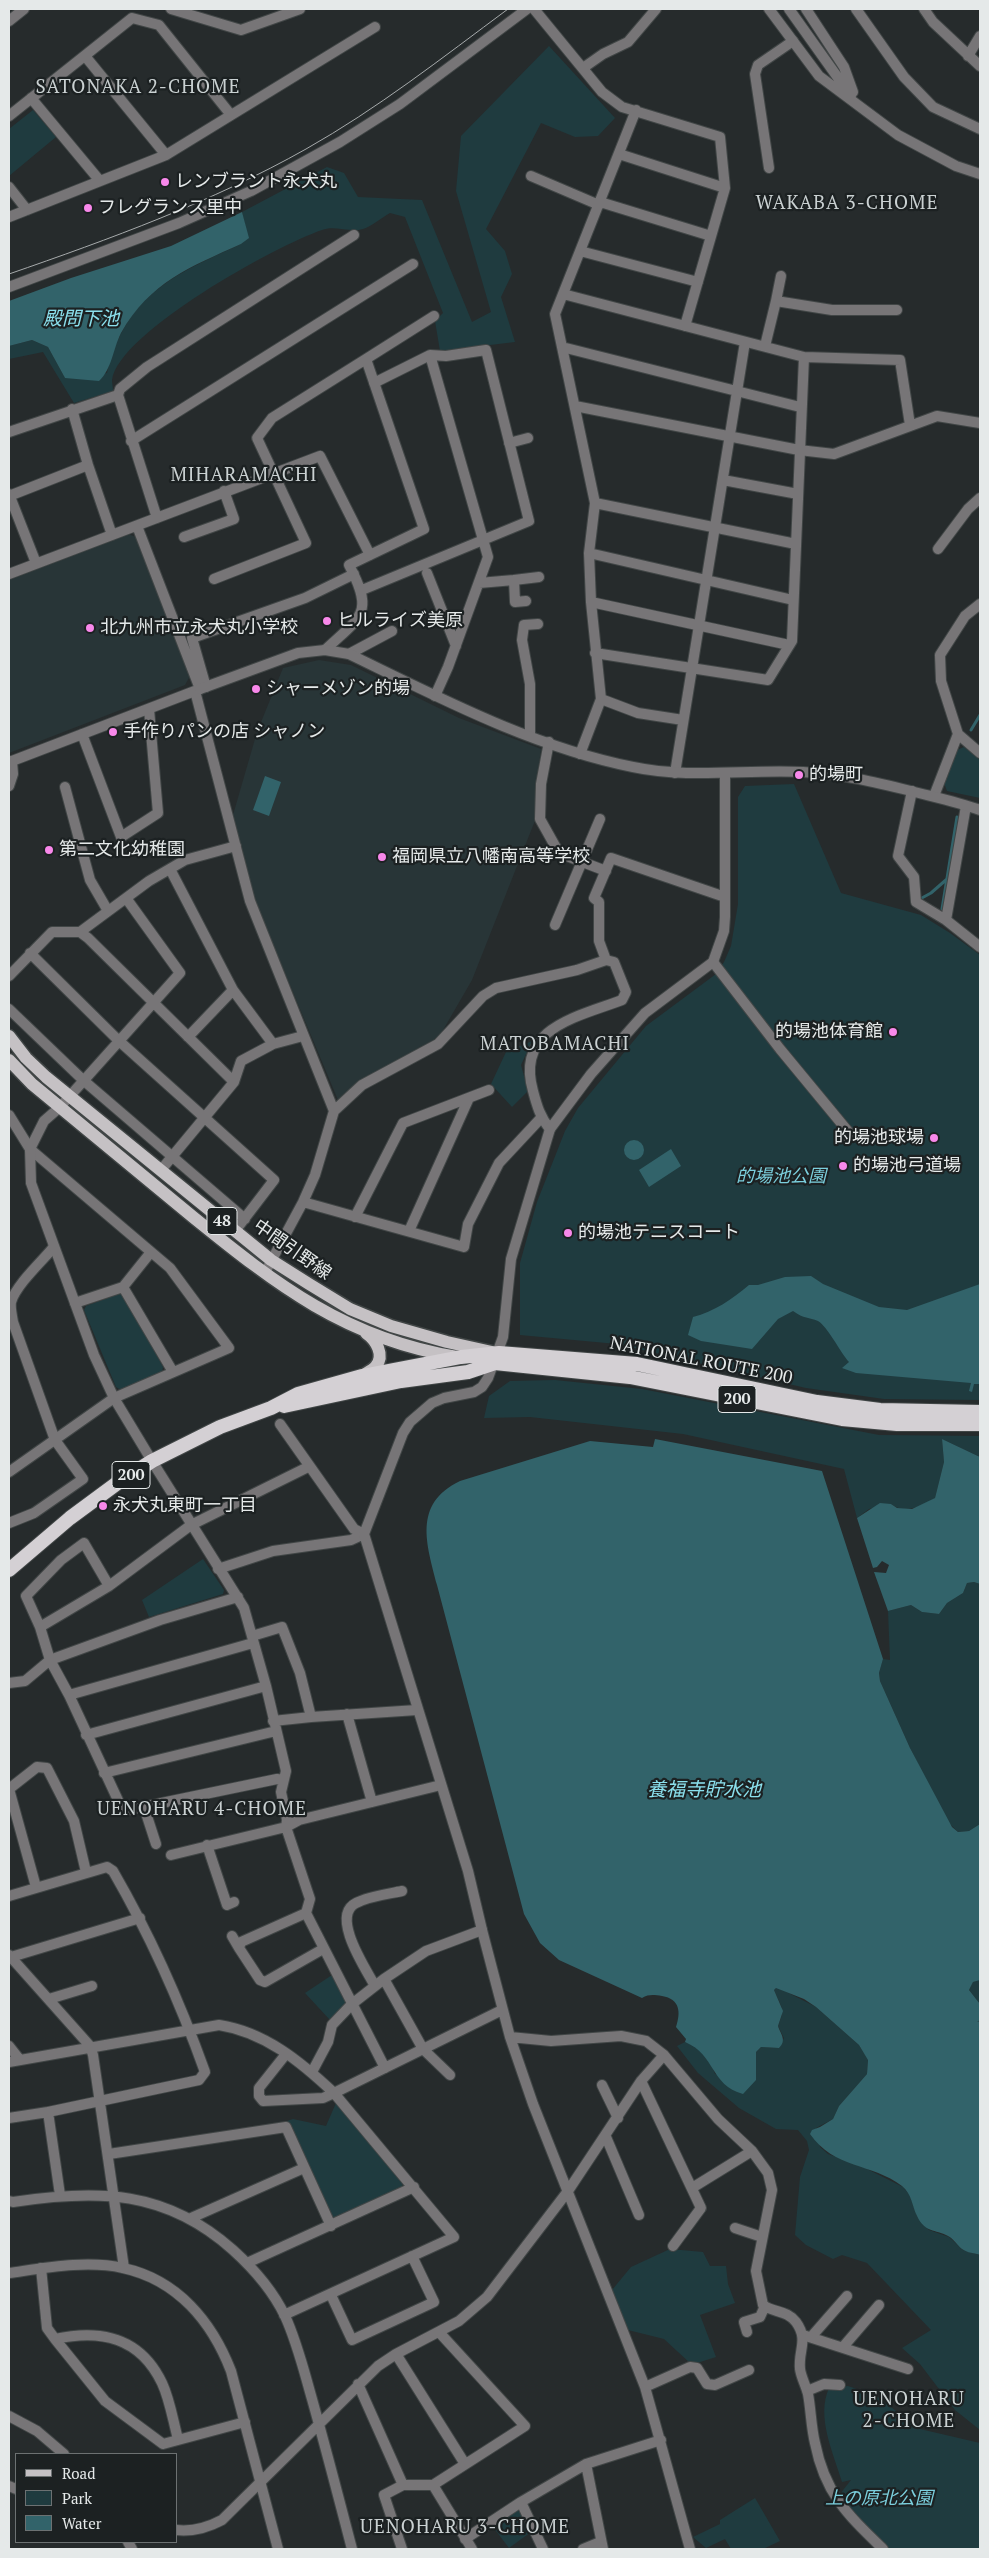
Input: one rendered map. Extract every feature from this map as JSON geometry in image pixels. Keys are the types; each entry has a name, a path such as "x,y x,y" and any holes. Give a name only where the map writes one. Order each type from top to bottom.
{"highway":[{"name":"NATIONAL ROUTE 200","path":"9,1570 70,1518 152,1461 220,1427 271,1408 298,1394 362,1376 461,1357 637,1364 817,1402 880,1410 980,1412"},
{"name":"NATIONAL ROUTE 200","path":"271,1408 304,1404 344,1392 401,1381 468,1372 497,1358 630,1377 842,1419 897,1424 980,1424"}],"main road":[{"name":"中間引野線","path":"9,1036 26,1058 70,1097 271,1260 350,1309 391,1326 497,1358"},
{"name":"中間引野線","path":"9,1060 60,1106 264,1274 326,1313 361,1329 407,1346 461,1357"},
{"path":"361,1329 376,1343 379,1358 376,1366 362,1376"}],"street":[{"path":"9,21 24,9"},
{"path":"171,9 241,30 300,9"},
{"path":"9,287 179,223 251,191 340,142 400,104 527,9"},
{"path":"534,9 602,92 622,107 720,137 725,188 685,326"},
{"path":"583,68 603,54 628,42 656,9"},
{"path":"769,9 819,76 898,135 956,166 980,174"},
{"path":"789,9 858,105"},
{"path":"806,9 844,67 858,105"},
{"path":"856,9 904,77 933,107 980,129"},
{"path":"924,9 933,22 980,66"},
{"path":"9,116 132,18 160,25 231,115"},
{"path":"9,217 166,155 375,27"},
{"path":"968,56 980,36"},
{"path":"769,168 755,74 758,65 793,41"},
{"path":"85,56 166,155"},
{"path":"31,98 100,181"},
{"path":"580,754 601,699 595,654 589,553 595,503 554,314 636,110"},
{"path":"619,154 725,188"},
{"path":"531,176 599,204 711,236"},
{"path":"9,187 27,210"},
{"path":"157,518 130,441 118,395 120,389 147,367 354,234"},
{"path":"580,251 698,282"},
{"path":"130,441 413,264"},
{"path":"765,346 781,276"},
{"path":"563,294 804,357 900,360 910,426"},
{"path":"776,301 832,310 897,310"},
{"path":"214,579 306,543 257,438 272,418 434,316"},
{"path":"674,773 700,626 744,342"},
{"path":"562,347 800,408"},
{"path":"362,590 529,521 486,350 446,356 430,355 374,382"},
{"path":"430,355 488,557 456,646 435,696"},
{"path":"595,654 768,680 792,641 800,408 804,357"},
{"path":"326,650 357,620 363,603 362,590 349,565 424,529 366,359"},
{"path":"9,432 72,409 118,395"},
{"path":"575,406 800,450 834,454 937,416 980,424"},
{"path":"72,409 88,465 112,535"},
{"path":"509,443 528,438"},
{"path":"9,574 320,456 370,555"},
{"path":"36,563 9,496 88,465"},
{"path":"723,480 798,494"},
{"path":"184,537 234,519 224,491"},
{"path":"938,549 968,509 980,498"},
{"path":"595,503 796,544"},
{"path":"137,526 200,689"},
{"path":"589,553 793,600"},
{"path":"427,573 456,646"},
{"path":"334,1111 250,901 200,689 192,638 305,598 354,574"},
{"path":"478,584 539,577"},
{"path":"514,580 516,602 526,601"},
{"path":"591,602 789,645"},
{"path":"980,604 965,616 940,655 941,681 958,734 980,753"},
{"path":"530,735 530,684 522,640 524,625 538,624"},
{"path":"350,654 392,631"},
{"path":"9,786 13,774 10,762 298,653 326,650 350,654 435,696 530,735 580,754 634,768 674,773 802,772 849,776 980,809"},
{"path":"601,699 638,713 683,720"},
{"path":"82,734 121,837 158,813 149,708"},
{"path":"934,796 958,734"},
{"path":"549,742 541,784 540,819 559,853 606,872"},
{"path":"690,2549 645,2387 510,2037 468,1872 364,1534 403,1433 410,1422 432,1403 444,1398 474,1392 482,1388 497,1358 503,1338 510,1259 550,1129 591,1074 645,1013 713,962 724,931 726,773"},
{"path":"65,787 90,880 108,911"},
{"path":"912,792 898,856 914,877 916,902 946,920 980,947"},
{"path":"946,920 966,806"},
{"path":"555,925 599,818"},
{"path":"9,976 52,932 80,932 170,868 185,860 236,846"},
{"path":"606,960 599,941 599,902 594,898 612,858 725,898"},
{"path":"170,868 233,990 273,1044"},
{"path":"126,898 180,973 118,1040 70,1097 44,1121 30,1149 31,1183 53,1248 94,1355 114,1398 218,1569 244,1608 266,1686 286,1771 281,1792 287,1820 286,1827 310,1899 306,1913 385,2068"},
{"path":"80,932 234,1082"},
{"path":"30,953 118,1040 274,1180 235,1231"},
{"path":"264,1274 303,1202 325,1146 334,1111 362,1085 438,1044 483,996 496,988 576,970 606,960 614,962 626,992 622,1000 559,1026 540,1037 531,1054 528,1066 530,1079 541,1118 550,1129"},
{"path":"713,962 851,1135 846,1137"},
{"path":"188,1036 233,990"},
{"path":"9,1009 83,1080 245,1219"},
{"path":"161,1170 234,1082 241,1062 273,1044 303,1036"},
{"path":"355,1217 403,1123 488,1090"},
{"path":"408,1231 469,1098"},
{"path":"9,1115 30,1149 170,1268 229,1348 114,1398 9,1472"},
{"path":"303,1202 464,1247 468,1224 499,1163 541,1118"},
{"path":"9,1523 34,1513 83,1479 55,1440 11,1322 12,1300 53,1248"},
{"path":"75,1303 123,1287 151,1252"},
{"path":"123,1287 173,1372"},
{"path":"280,1424 308,1467 354,1529 364,1534"},
{"path":"40,1627 109,1586 191,1525 308,1467"},
{"path":"218,1569 273,1551 351,1540 364,1534"},
{"path":"109,1586 84,1543 61,1560 26,1596 40,1627 50,1660 69,1695 123,1811 277,1779 283,1780"},
{"path":"9,1682 25,1681 50,1660 160,1620 238,1597"},
{"path":"69,1695 253,1639 282,1626 300,1673 311,1717"},
{"path":"86,1735 266,1686"},
{"path":"104,1773 311,1717 417,1710"},
{"path":"348,1714 372,1802"},
{"path":"36,1887 9,1789 37,1767 47,1768 74,1821 86,1872"},
{"path":"171,1855 286,1827 299,1820 441,1785"},
{"path":"144,1807 156,1844"},
{"path":"208,1845 227,1905"},
{"path":"9,1896 106,1867 113,1871 140,1918 190,2030 205,2072 199,2080 48,2112 9,2118"},
{"path":"375,1986 348,1934 347,1917 350,1908 356,1903 402,1891"},
{"path":"239,1948 241,1942 306,1913"},
{"path":"124,2268 94,2055 90,2046 10,1956 140,1918"},
{"path":"312,2072 328,2042 332,2025 352,2004 384,1979 426,1951 482,1930"},
{"path":"232,1936 260,1980 265,1982 323,1949"},
{"path":"384,1979 422,2049 450,2075"},
{"path":"48,1999 92,1986"},
{"path":"286,2054 260,2088 259,2096 263,2101 323,2098 502,2010"},
{"path":"9,2062 90,2046 219,2025 239,2028 260,2037 312,2072 334,2093 454,2237 284,2315"},
{"path":"510,2037 551,2042 621,2036 646,2041 664,2055 718,2119 752,2151 768,2173 772,2190 756,2271 758,2290 765,2306 771,2311 788,2314 807,2336 908,2369"},
{"path":"9,2046 20,2060"},
{"path":"178,2530 192,2531 209,2527 222,2520 358,2384 396,2354 459,2321 487,2297 568,2191 606,2137 641,2081 664,2055"},
{"path":"641,2081 701,2208 673,2246"},
{"path":"602,2085 618,2118"},
{"path":"48,2112 60,2194"},
{"path":"109,2154 286,2127 331,2226"},
{"path":"606,2137 639,2215"},
{"path":"692,2188 752,2151"},
{"path":"190,2218 304,2168"},
{"path":"247,2263 414,2187"},
{"path":"9,2201 13,2202 60,2194 113,2196 160,2205 190,2218 220,2239 247,2263 272,2294 284,2315 298,2350 352,2549"},
{"path":"734,2228 762,2237"},
{"path":"331,2295 352,2340 434,2302 412,2256"},
{"path":"9,2273 41,2268 89,2266 124,2268 172,2290 192,2306 209,2325 221,2346 231,2371 278,2549"},
{"path":"41,2268 47,2328 105,2401 163,2444 245,2422"},
{"path":"847,2296 807,2336 804,2342 800,2370 806,2391 815,2444 826,2482 844,2512 884,2549"},
{"path":"843,2347 879,2305"},
{"path":"747,2332 744,2322 760,2317 765,2306"},
{"path":"402,2549 384,2496 404,2485 433,2485 525,2426 439,2332"},
{"path":"54,2339 74,2335 111,2336 139,2352 152,2366 163,2384 178,2439"},
{"path":"396,2354 464,2464"},
{"path":"645,2387 690,2367 697,2368 707,2384 715,2385 748,2370"},
{"path":"358,2384 404,2485"},
{"path":"806,2391 824,2384 840,2385"},
{"path":"9,2416 37,2431 63,2453"},
{"path":"465,2539 521,2502 586,2464 661,2440"},
{"path":"582,2549 601,2545 586,2464"},
{"path":"433,2485 472,2549"},
{"path":"521,2502 543,2549"}],"shaded area":[{"name":"北九州市立永犬丸小学校","path":"128,534 136,537 190,676 185,685 9,753 9,580"},
{"name":"福岡県立八幡南高等学校","path":"319,660 351,665 459,718 541,749 536,786 538,813 472,980 439,1037 362,1080 338,1100 254,899 233,815 257,732 283,668"}],"green space":[{"path":"549,46 615,118 598,136 575,137 541,123 486,229 505,251 512,274 501,297 515,342 440,351 435,321 443,313 405,217 390,213 363,229 327,229 300,239 238,271 203,293 170,315 141,338 121,360 112,380 113,391 74,403 43,352 9,359 9,346 32,340 48,347 65,378 107,373 115,346 126,324 140,306 156,291 194,266 241,244 248,238 242,212 327,167 344,173 358,197 422,200 472,322 491,312 456,191 461,136"},
{"path":"33,110 56,137 9,176 9,129"},
{"path":"964,747 980,760 980,798 947,791 944,783 957,750"},
{"name":"的場池公園","path":"794,784 841,893 921,915 980,955 980,1400 884,1399 806,1388 617,1344 520,1335 520,1263 537,1202 565,1131 578,1108 646,1026 716,974 724,962 731,946 738,904 738,797 745,786"},
{"path":"532,1041 521,1065 528,1091 512,1107 491,1084 506,1052"},
{"path":"119,1294 124,1295 163,1367 162,1372 121,1390 116,1387 84,1310 86,1306"},
{"path":"555,1380 642,1389 879,1435 980,1436 980,1457 942,1439 944,1462 935,1498 925,1504 908,1509 902,1509 891,1504 869,1509 857,1518 844,1469 683,1434 530,1417 484,1418 489,1396 510,1381"},
{"path":"203,1559 224,1590 223,1594 149,1617 142,1600"},
{"path":"974,1582 980,1584 980,1824 969,1831 958,1832 946,1820 910,1748 880,1681 879,1673 883,1659 890,1660 888,1611 911,1605 922,1612 939,1614 947,1603 963,1593 967,1583"},
{"path":"332,1975 348,2003 330,2020 305,1993"},
{"path":"980,1980 980,2004 969,1990 973,1982"},
{"path":"777,1987 816,2007 859,2045 868,2059 867,2074 839,2106 833,2119 816,2128 820,2147 828,2154 859,2165 903,2187 910,2195 917,2216 929,2230 949,2237 963,2250 980,2255 980,2430 955,2410 920,2364 902,2348 931,2330 867,2263 842,2255 833,2259 806,2245 795,2235 800,2177 809,2150 807,2141 798,2130 776,2129 739,2108 698,2073 677,2046 685,2042 695,2047 707,2059 715,2074 756,2080 756,2052 761,2047 779,2048 784,2038 778,2026 782,2015 782,2008 774,1990"},
{"path":"336,2103 403,2182 402,2188 332,2219 287,2121 293,2119 326,2126"},
{"path":"670,2249 703,2252 710,2266 726,2266 728,2284 735,2303 700,2315 716,2357 697,2363 690,2363 664,2339 628,2330 612,2290 631,2267"},
{"name":"上の原北公園","path":"848,2386 875,2395 920,2429 980,2443 980,2549 889,2549 843,2503 840,2494 851,2480 842,2482 827,2435 824,2411 825,2399 829,2388"},
{"path":"755,2498 780,2541 763,2549 731,2549 725,2539 706,2548 693,2537 720,2524 720,2520"},
{"path":"519,2509 531,2532 509,2548 493,2527"}],"water":[{"name":"殿問下池","path":"242,212 249,238 241,244 188,269 158,288 132,315 118,339 107,371 99,381 65,378 48,347 32,340 9,346 9,301 71,278 171,246"},
{"path":"265,776 281,782 269,816 253,810"},
{"path":"634,1140 641,1143 644,1150 641,1157 634,1160 627,1157 624,1150 627,1143"},
{"path":"671,1149 681,1166 649,1187 639,1170"},
{"path":"811,1276 823,1284 879,1307 907,1310 980,1284 980,1384 974,1384 972,1392 969,1391 971,1383 856,1373 842,1368 849,1362 822,1324 793,1311 778,1319 752,1349 701,1341 688,1335 693,1317 708,1312 722,1304 749,1285 758,1285 785,1277"},
{"name":"養福寺貯水池","path":"655,1439 822,1471 883,1659 879,1673 880,1681 910,1748 952,1827 958,1832 969,1831 980,1824 980,1980 973,1982 969,1990 980,2004 980,2020 977,2022 980,2021 980,2255 964,2250 950,2237 923,2225 917,2216 908,2193 902,2186 878,2173 830,2154 810,2134 812,2130 833,2119 839,2106 867,2074 868,2060 859,2045 816,2007 804,1999 776,1988 774,1990 783,2011 778,2026 783,2042 779,2048 761,2047 756,2052 756,2080 743,2094 732,2090 724,2084 702,2054 685,2042 686,2039 676,2027 679,2011 676,2003 662,1996 654,1995 642,1998 559,1960 540,1943 524,1914 433,1570 427,1541 429,1513 435,1501 445,1490 460,1481 590,1441 653,1447"},
{"path":"942,1439 980,1457 980,1584 974,1582 967,1583 963,1593 947,1603 939,1614 922,1612 911,1605 888,1611 874,1572 886,1573 889,1565 882,1561 877,1567 873,1568 857,1518 880,1503 891,1504 897,1508 912,1509 935,1498 944,1462"}],"waterway":[{"path":"971,730 980,715"},
{"path":"942,909 957,817"},
{"path":"920,899 931,893 947,879"}],"tram line":[{"path":"9,274 85,247 197,203 306,149 332,134 409,82 508,9"}],"place":[{"name":"レンブラント永犬丸","path":"165,182"},
{"name":"フレグランス里中","path":"88,208"},
{"name":"ヒルライズ美原","path":"327,621"},
{"name":"北九州市立永犬丸小学校","path":"90,628"},
{"name":"シャーメゾン的場","path":"256,689"},
{"name":"手作りパンの店 シャノン","path":"113,732"},
{"name":"的場町","path":"799,775"},
{"name":"第二文化幼稚園","path":"49,850"},
{"name":"福岡県立八幡南高等学校","path":"382,857"},
{"name":"的場池体育館","path":"893,1032"},
{"name":"的場池球場","path":"934,1138"},
{"name":"的場池弓道場","path":"843,1166"},
{"name":"的場池テニスコート","path":"568,1233"},
{"name":"永犬丸東町一丁目","path":"103,1506"}],"district":[{"name":"SATONAKA 2-CHOME","path":"138,88"},
{"name":"WAKABA 3-CHOME","path":"847,204"},
{"name":"MIHARAMACHI","path":"244,476"},
{"name":"MATOBAMACHI","path":"555,1045"},
{"name":"UENOHARU 4-CHOME","path":"202,1810"},
{"name":"UENOHARU 2-CHOME","path":"909,2411"},
{"name":"UENOHARU 3-CHOME","path":"465,2528"}]}
